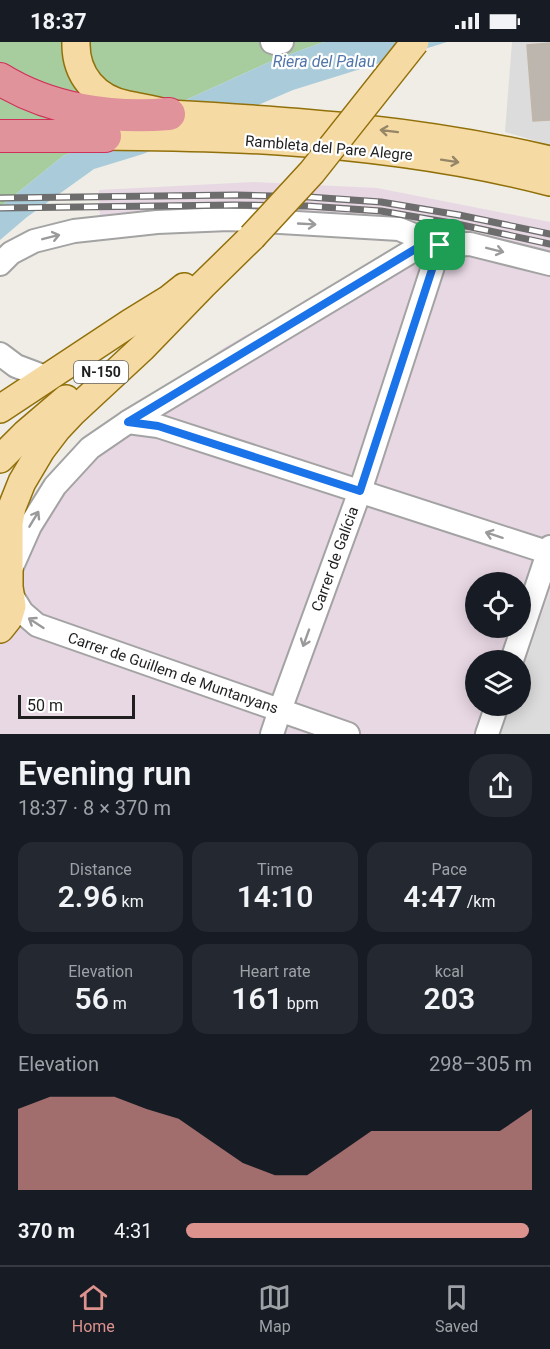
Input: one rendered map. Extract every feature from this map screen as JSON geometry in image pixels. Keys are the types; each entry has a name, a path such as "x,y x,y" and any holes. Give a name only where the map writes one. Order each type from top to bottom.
{"highway":[{"path":"0,80 20,101 48,118 105,136"},
{"path":"20,101 59,104 124,116 147,116 176,126"},
{"path":"3,136 105,136"}],"main road":[{"name":"N-150","path":"0,459 25,434 123,355 203,285 306,166 399,42"},
{"name":"N-150","path":"0,440 37,407 245,237 312,172 415,42"},
{"path":"78,54 81,71 90,83 108,98 128,105 149,108 176,126"},
{"name":"Rambleta del Pare Alegre","path":"105,136 230,117 325,124 419,135 550,160"},
{"name":"Rambleta del Pare Alegre","path":"176,126 279,141 372,150 487,168 550,182"},
{"path":"0,629 8,619 12,606 7,582 9,522 22,482 57,429 142,348 203,285"},
{"path":"0,409 169,299"}],"street":[{"path":"272,42 282,42"},
{"path":"0,264 11,253 34,241 74,231 157,222 217,219 399,229 440,245"},
{"path":"7,582 30,526 55,486 90,448 128,422 422,245 470,244 550,264"},
{"name":"Carrer de Galícia","path":"272,734 360,491 440,245"},
{"path":"0,354 16,366 48,378"},
{"path":"128,422 158,426 549,551 515,650"},
{"name":"Carrer de Guillem de Muntanyans","path":"7,582 22,612 37,625 348,734"},
{"path":"487,734 493,716"}],"shaded area":[{"path":"512,42 550,42 550,145 505,132"},
{"path":"254,182 377,188 550,222 550,591 529,650 465,650 465,716 505,716 499,734 0,734 0,639 20,527 68,459 222,349 407,243 410,226 100,220 99,190"},
{"path":"550,591 550,734 499,734 505,716 531,716 529,650"}],"green space":[{"path":"0,42 324,42 276,59 63,156 0,207"}],"water":[{"name":"Riera del Palau","path":"324,42 447,42 293,90 143,154 94,169 27,217 0,240 0,207 63,156 276,59"}],"building":[{"path":"550,43 550,120 533,121 527,45"}],"railway":[{"path":"0,198 236,195 309,197 381,202 550,234"},
{"path":"0,208 307,206 381,211 457,224 550,244"}],"route":[{"path":"422,245 440,245 360,491 158,426 128,422 422,245"}]}
